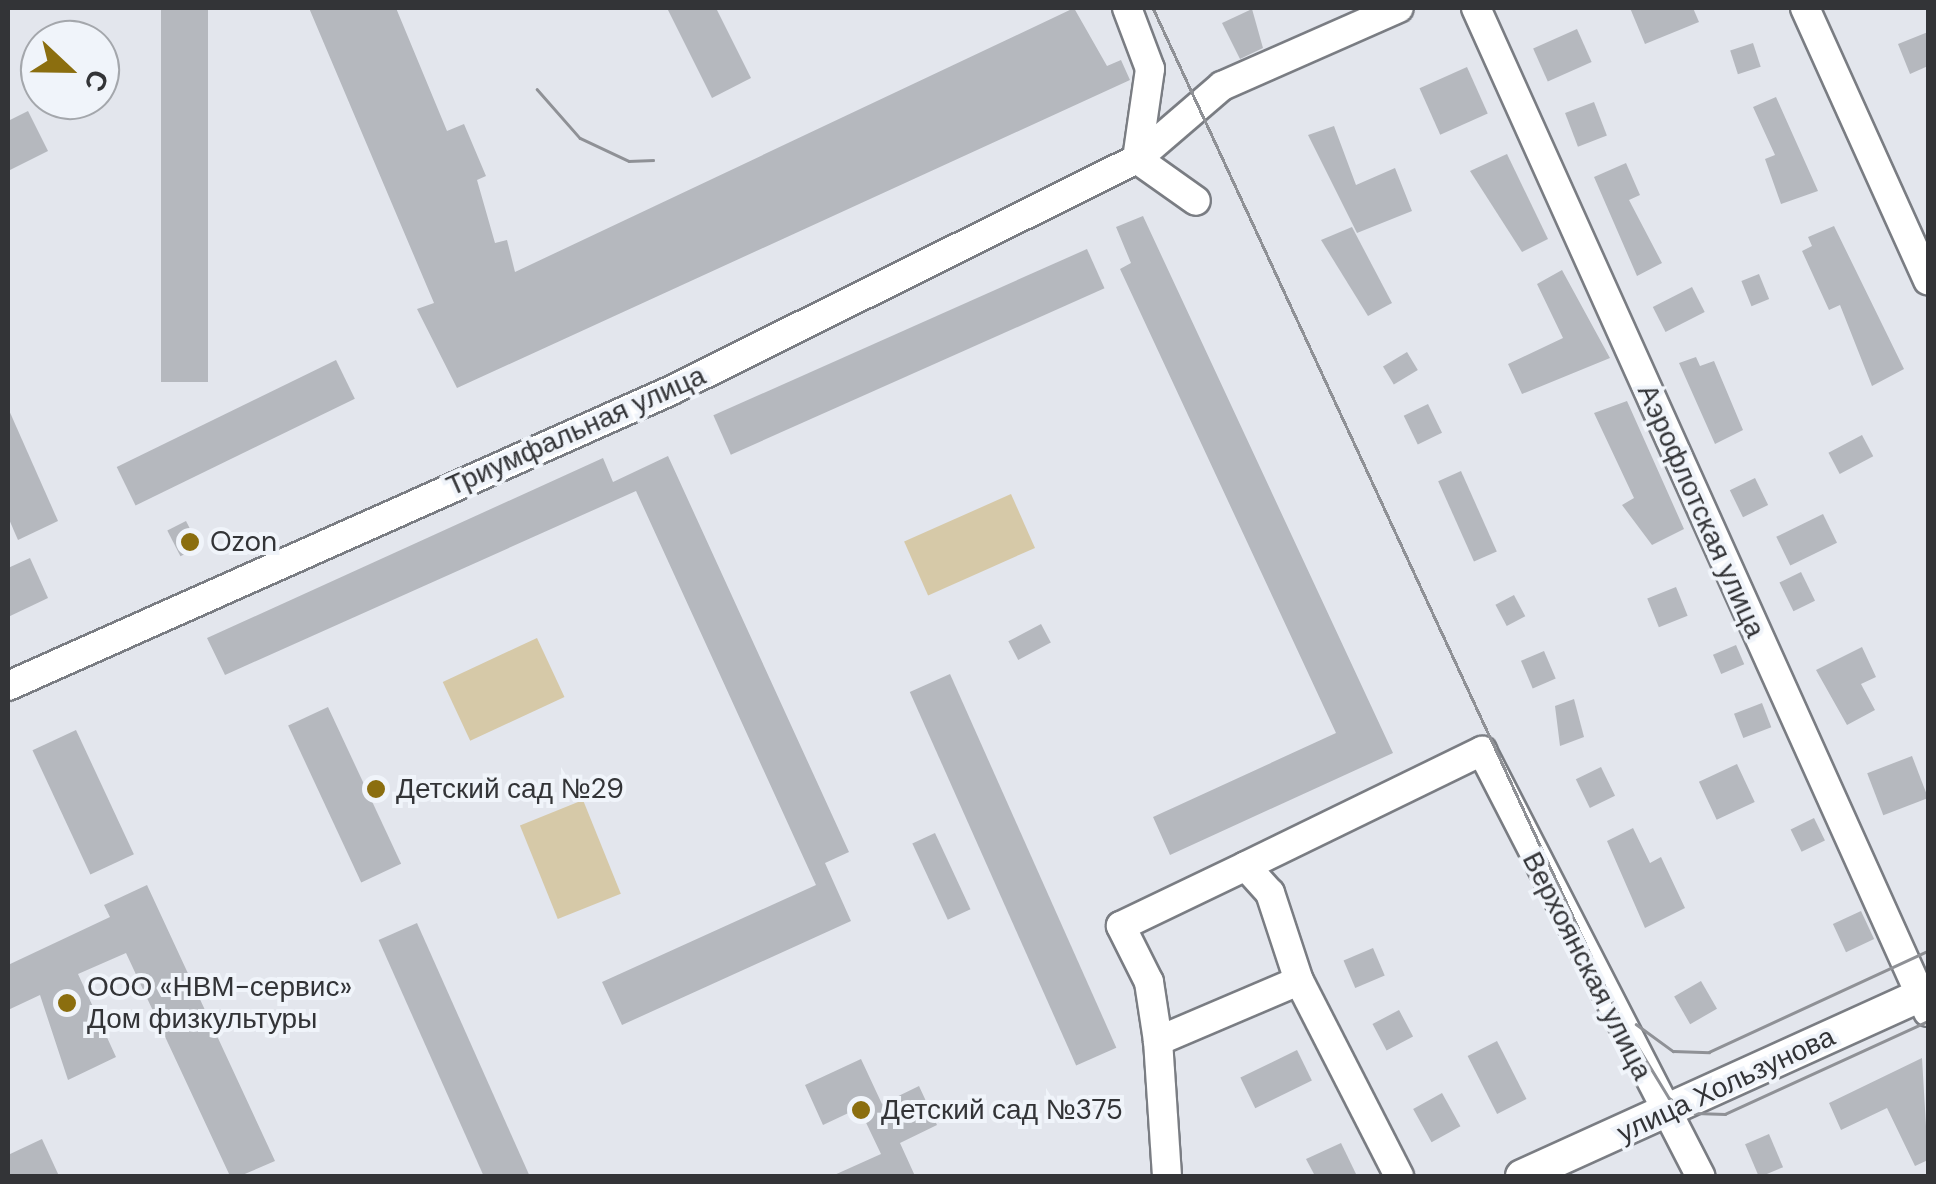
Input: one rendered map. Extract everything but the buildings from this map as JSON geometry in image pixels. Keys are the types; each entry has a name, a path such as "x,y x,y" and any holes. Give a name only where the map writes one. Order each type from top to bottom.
{"street":[{"path":"1126,8 1150,69 1137,159 1196,201"},
{"name":"Триумфальная улица","path":"8,686 670,391 1137,159 1222,86 1399,8"},
{"name":"Аэрофлотская улица","path":"1476,8 1926,1000"},
{"path":"1806,8 1928,280"},
{"name":"Верхоянская улица","path":"1246,866 1482,751 1663,1114 1700,1176"},
{"path":"1167,1176 1158,1041 1149,982 1121,926 1246,866 1270,893 1298,982 1399,1176"},
{"path":"1158,1041 1298,982"},
{"name":"улица Хользунова","path":"1522,1176 1926,1000"}],"shaded area":[{"path":"1011,494 1035,548 928,595 904,542"},
{"path":"537,638 564,697 470,741 443,682"},
{"path":"583,800 621,894 558,919 520,825"}],"tram line":[{"path":"1153,8 1618,1014 1669,1098 1695,1113 1725,1114 1928,1021"},
{"path":"537,89 580,138 629,161 653,160"},
{"path":"1636,1024 1673,1051 1709,1052 1928,951"}],"place":[{"name":"Ozon","path":"190,542"},
{"name":"Детский сад №29","path":"376,789"},
{"name":"ООО «НВМ-сервис» Дом физкультуры","path":"67,1003"},
{"name":"Детский сад №375","path":"861,1110"}]}
